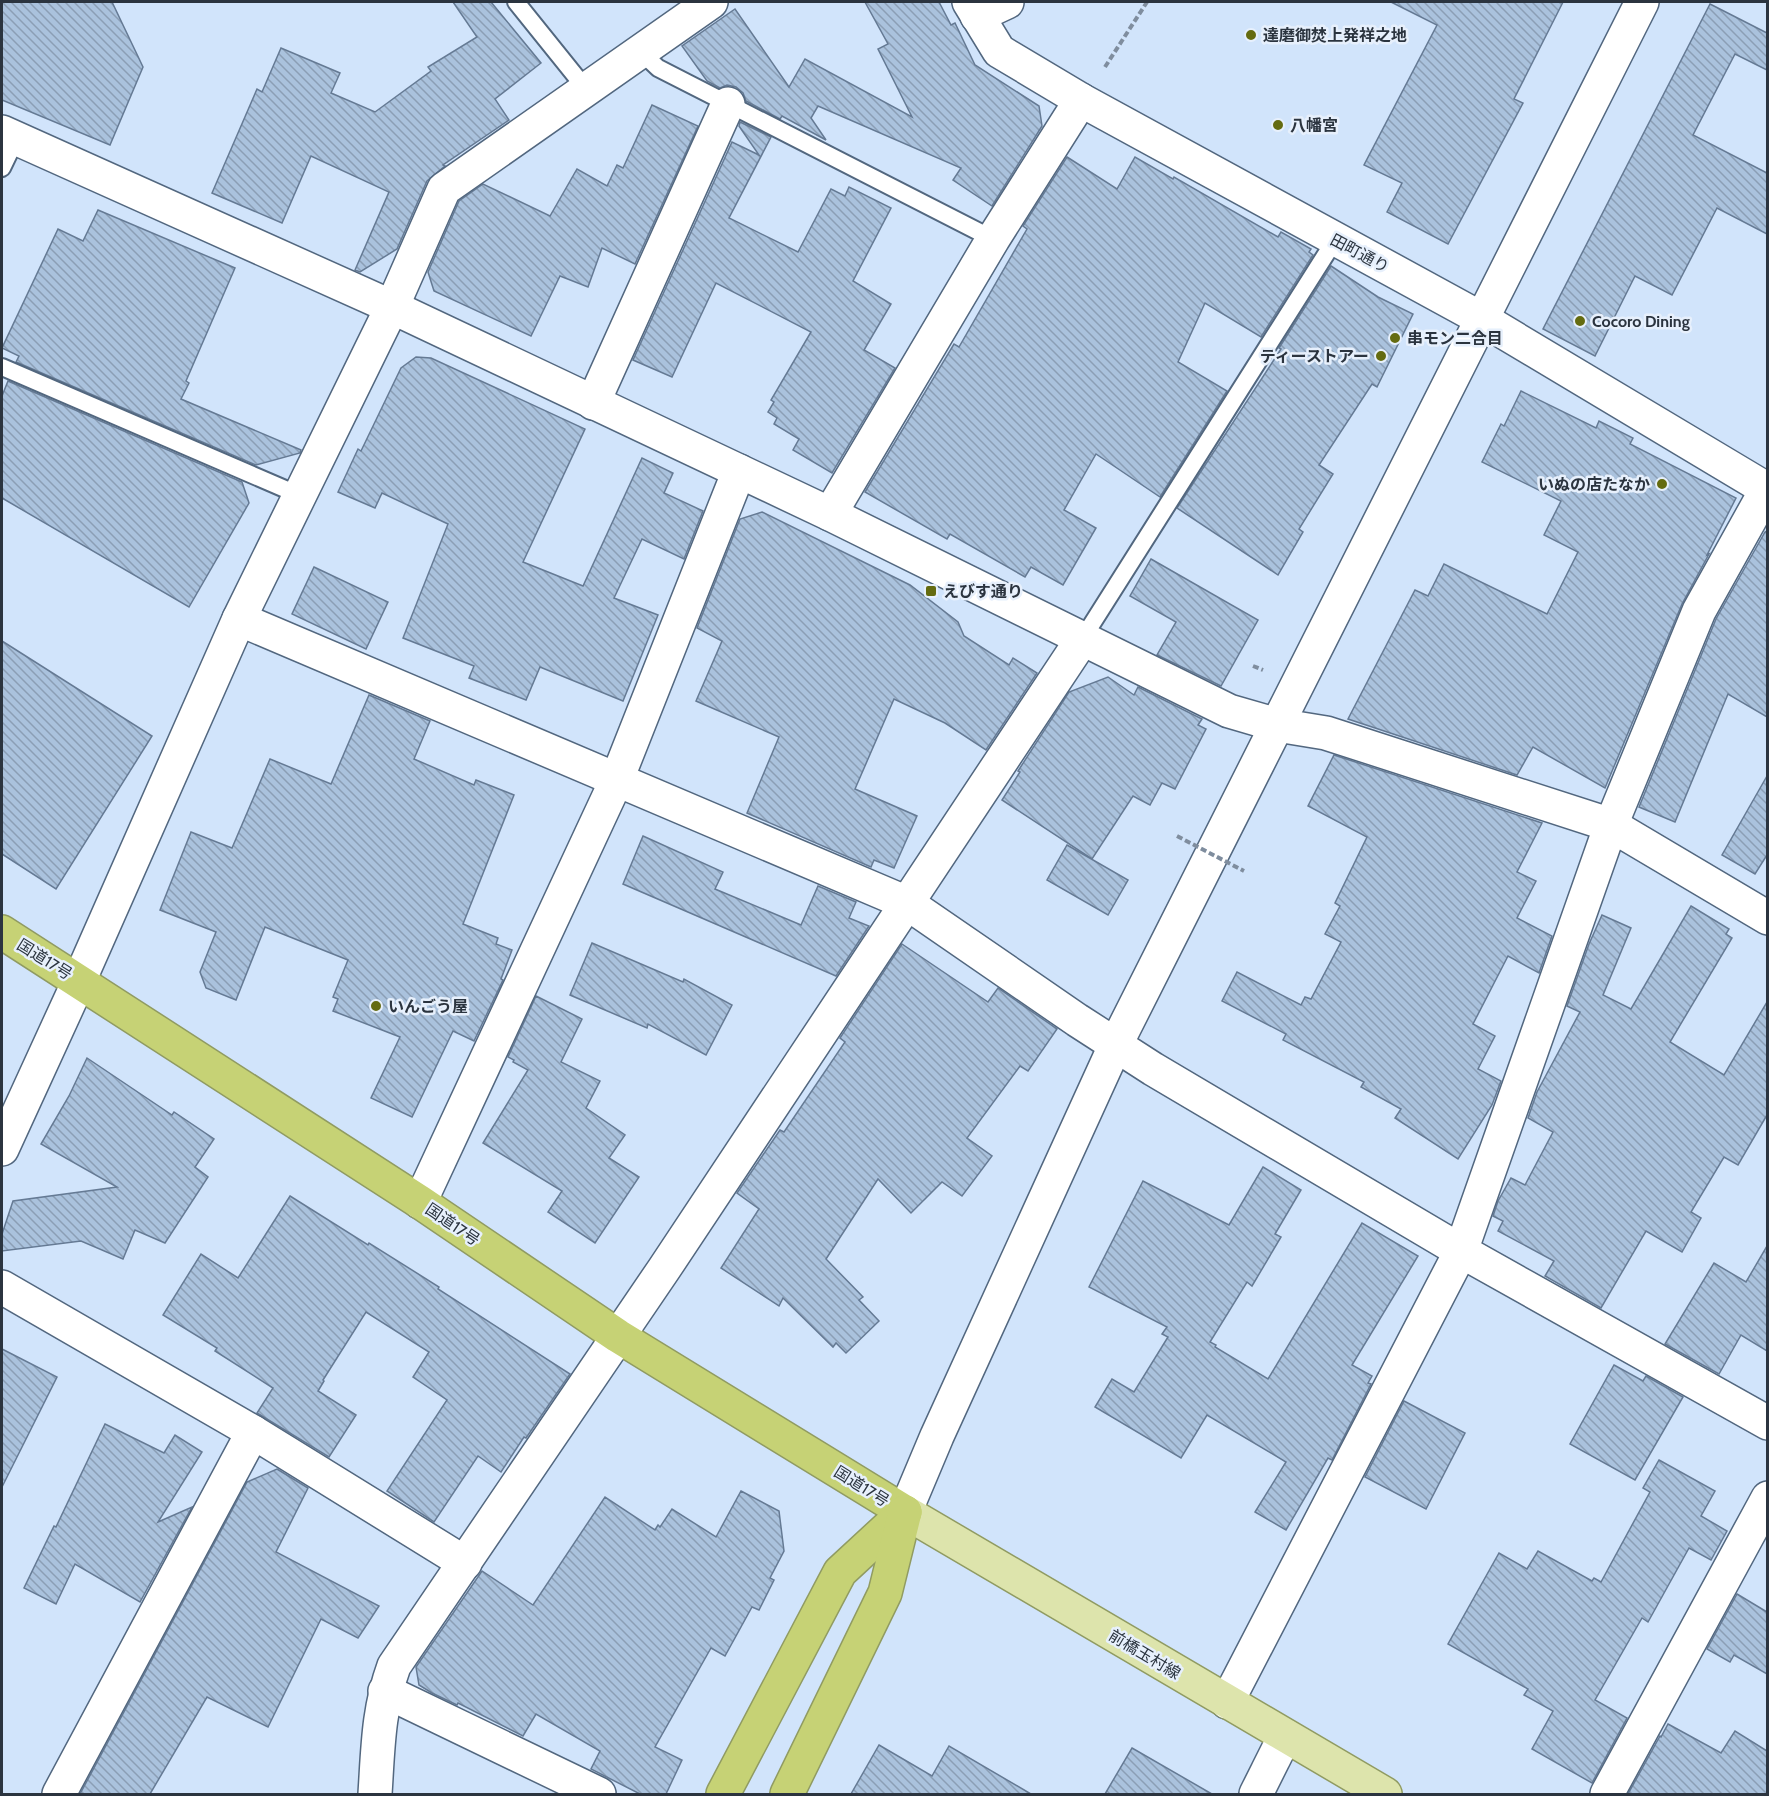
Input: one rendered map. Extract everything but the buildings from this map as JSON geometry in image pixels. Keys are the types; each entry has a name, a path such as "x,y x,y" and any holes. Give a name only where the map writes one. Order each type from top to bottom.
{"highway":[{"name":"国道17号","path":"2,932 420,1202 618,1336 905,1512"},
{"name":"国道17号","path":"723,1794 840,1572 905,1512"},
{"name":"国道17号","path":"787,1794 885,1593 905,1512"}],"main road":[{"name":"前橋玉村線","path":"905,1512 1384,1794"}],"street":[{"path":"2,1149 239,619 392,308 444,189 711,2"},
{"path":"973,9 1007,2"},
{"path":"905,1512 937,1436 1115,1046 1642,2"},
{"name":"田町通り","path":"973,9 999,51 1081,100 1482,319 1767,489"},
{"path":"830,514 993,239 1081,100"},
{"path":"593,403 728,104"},
{"path":"9,136 392,308 739,471 1229,711 1276,725 1326,733 1611,825 1767,918"},
{"path":"420,1202 617,779 739,471"},
{"path":"1227,1702 1461,1251 1611,825 1699,611 1767,489"},
{"path":"239,619 907,903 1115,1046 1461,1251 1767,1423"},
{"path":"375,1794 379,1721 385,1691 394,1666 618,1336 1083,638"},
{"path":"2,1287 254,1432 465,1563"},
{"path":"59,1794 254,1432"},
{"path":"1607,1794 1767,1498"},
{"path":"385,1691 599,1794"},
{"path":"1256,1794 1285,1736"}],"lane":[{"path":"516,2 586,89"},
{"path":"640,51 658,68 993,239"},
{"path":"2,168 9,136"},
{"path":"1083,638 1335,240"},
{"path":"2,367 299,495"}],"path":[{"path":"1105,67 1147,2"},
{"path":"1177,836 1244,871"}],"place":[{"name":"達磨御焚上発祥之地","path":"1251,35"},
{"name":"八幡宮","path":"1278,125"},
{"name":"Cocoro Dining","path":"1580,321"},
{"name":"串モン二合目","path":"1395,338"},
{"name":"ティーストアー","path":"1381,356"},
{"name":"いぬの店たなか","path":"1662,484"},
{"name":"えびす通り","path":"931,591"},
{"name":"いんごう屋","path":"376,1006"}]}
